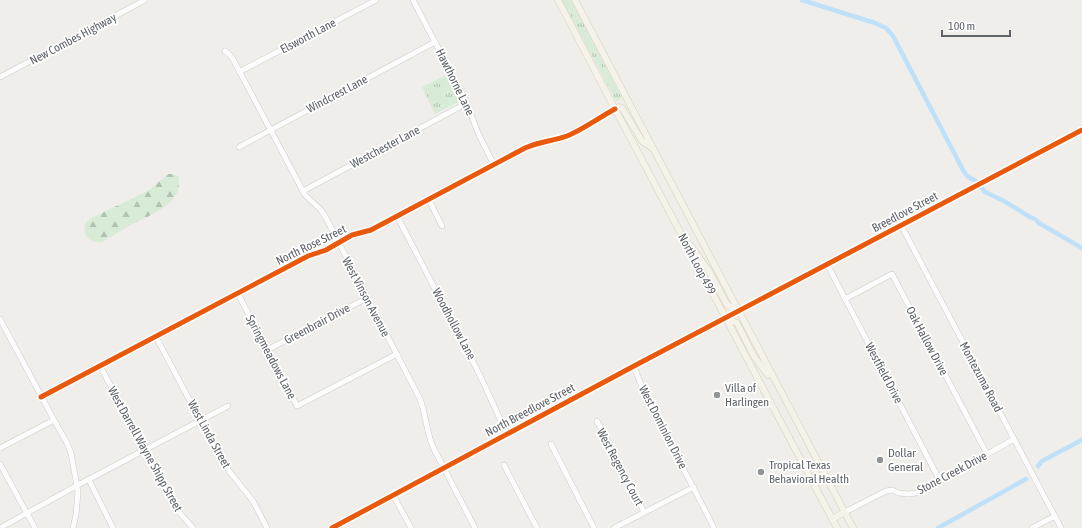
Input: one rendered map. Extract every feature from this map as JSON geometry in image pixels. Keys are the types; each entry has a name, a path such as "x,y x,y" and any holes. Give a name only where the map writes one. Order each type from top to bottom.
{"main road":[{"name":"North Loop 499","path":"558,0 837,528"},
{"name":"North Loop 499","path":"575,0 853,528"},
{"path":"615,109 618,107 622,108 642,141 652,148"},
{"path":"682,237 709,271 727,305 738,311"},
{"path":"725,318 737,323 753,355 779,389"},
{"path":"832,519 845,512"}],"street":[{"name":"New Combes Highway","path":"0,77 146,0"},
{"name":"Elsworth Lane","path":"239,72 376,0"},
{"name":"Hawthorne Lane","path":"413,0 467,103 478,133 494,165"},
{"name":"Windcrest Lane","path":"239,146 435,42"},
{"name":"West Vinson Avenue","path":"225,51 230,55 305,195 321,210 325,216 420,399 431,442 475,528"},
{"name":"Westchester Lane","path":"303,191 467,103"},
{"name":"North Rose Street","path":"41,397 308,256 326,250 352,235 372,230 533,144 559,139 570,135 615,109"},
{"name":"Breedlove Street","path":"738,311 1082,130"},
{"path":"429,200 442,226"},
{"name":"Woodhollow Lane","path":"397,216 484,383 507,434"},
{"name":"Montezuma Road","path":"900,226 1061,528"},
{"name":"Westfield Drive","path":"827,264 940,481"},
{"name":"Oak Hallow Drive","path":"845,299 892,274 987,454"},
{"name":"Springmeadows Lane","path":"238,294 297,406 396,354"},
{"name":"Greenbrair Drive","path":"267,350 367,298"},
{"name":"North Breedlove Street","path":"332,528 738,311"},
{"path":"0,319 71,453 78,485 77,507 73,528"},
{"name":"West Linda Street","path":"156,337 222,461 253,501 267,528"},
{"name":"West Darrell Wayne Shipp Street","path":"100,366 177,510 194,528"},
{"name":"West Dominion Drive","path":"634,366 650,407 694,487 714,528"},
{"path":"0,528 228,406"},
{"path":"0,448 54,420"},
{"name":"West Regency Court","path":"597,421 644,512"},
{"name":"Stone Creek Drive","path":"845,512 892,490 899,493 916,493 1014,440"},
{"path":"551,444 594,528"},
{"path":"0,464 35,528"},
{"path":"504,465 536,528"},
{"path":"89,480 114,528"},
{"path":"614,528 694,487"},
{"path":"393,495 411,528"},
{"path":"1032,528 1055,516"}],"green space":[{"path":"562,0 571,0 622,98 616,101"},
{"path":"446,75 460,101 435,114 422,87"},
{"path":"168,174 174,174 177,176 179,178 179,184 178,192 167,205 152,215 129,226 102,242 89,239 84,228 89,219 148,191"}],"waterway":[{"path":"802,0 875,23 886,28 893,36 967,176 977,182 985,192 1004,201 1082,248"},
{"path":"1038,466 1042,461 1082,440"},
{"path":"938,528 1026,479"}],"cycle path":[{"path":"41,397 308,256 326,250 352,235 371,230 525,148 567,136 615,109"},
{"path":"332,528 634,366 1082,130"}],"place":[{"name":"Villa of Harlingen","path":"717,395"},
{"name":"Dollar General","path":"880,460"},
{"name":"Tropical Texas Behavioral Health","path":"761,472"}]}
